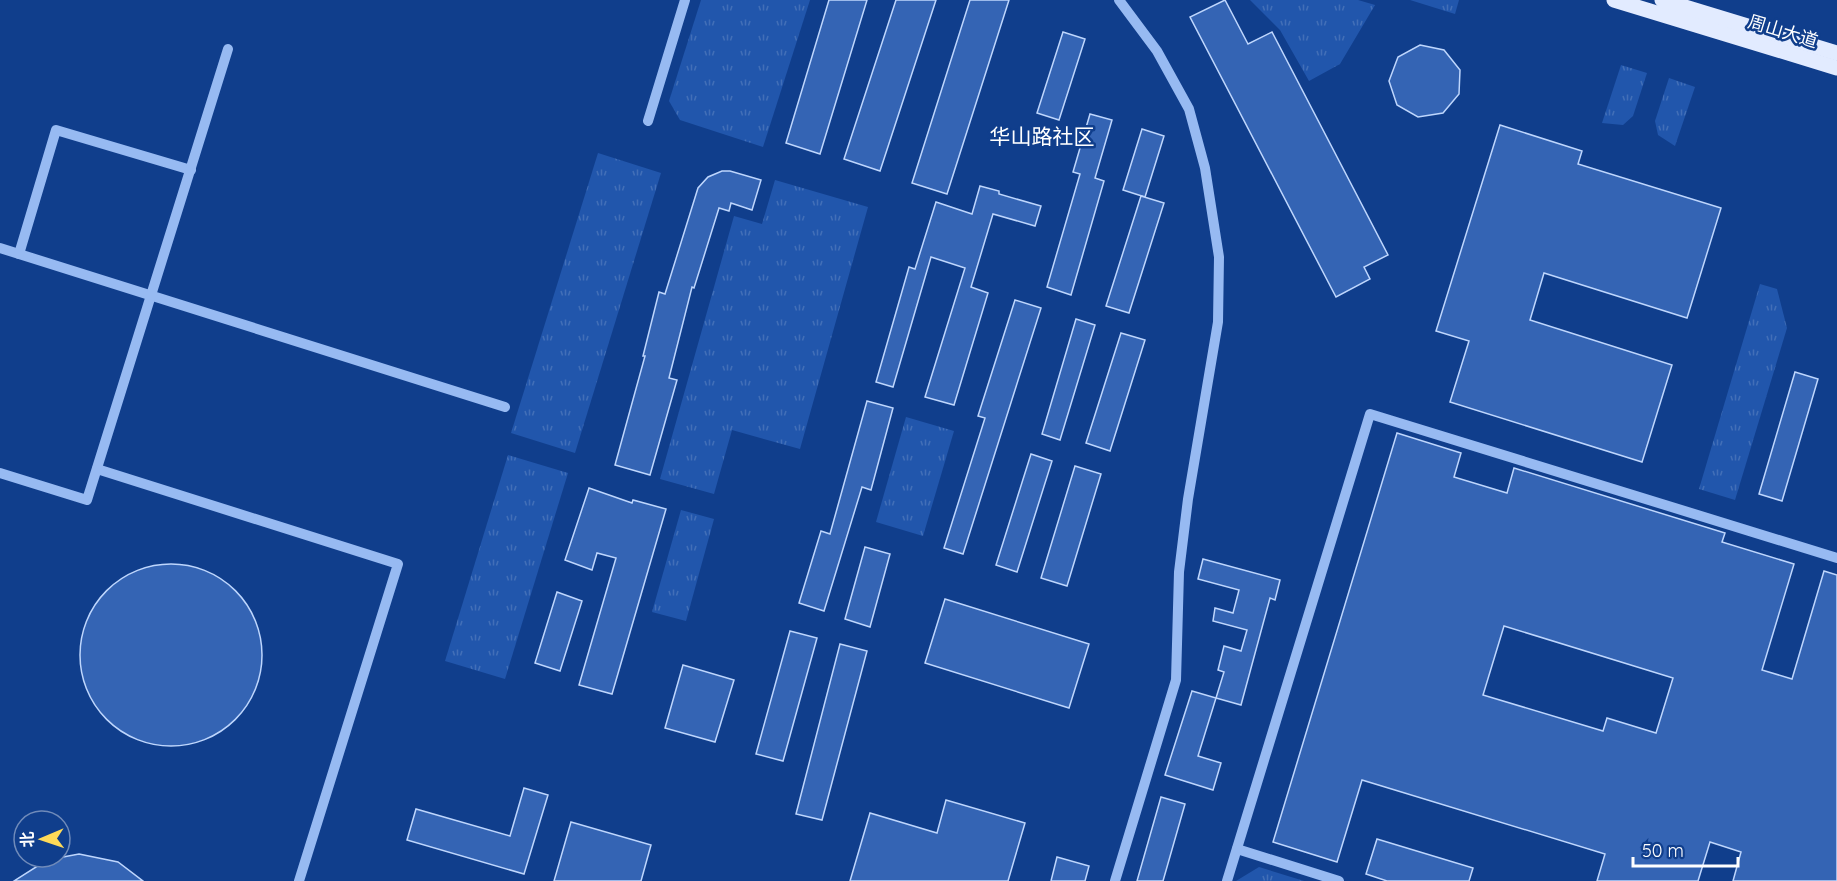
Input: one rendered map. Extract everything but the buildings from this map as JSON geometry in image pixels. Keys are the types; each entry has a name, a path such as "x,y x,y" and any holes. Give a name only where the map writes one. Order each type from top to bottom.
{"main road":[{"name":"周山大道","path":"1614,0 1837,68"},
{"name":"周山大道","path":"1662,0 1837,53"}],"street":[{"path":"648,121 685,0"},
{"path":"1115,881 1176,680 1179,572 1188,499 1218,322 1219,257 1205,168 1189,109 1157,51 1119,0"},
{"path":"0,473 87,500 228,49"},
{"path":"19,254 56,130 190,170"},
{"path":"0,248 505,407"},
{"path":"1227,881 1370,414 1837,558"},
{"path":"97,469 398,564 299,881"},
{"path":"1237,849 1339,881"}],"green space":[{"path":"701,0 810,0 763,147 680,120 669,101"},
{"path":"1250,0 1358,0 1375,5 1340,64 1309,81 1280,30"},
{"path":"1410,0 1459,0 1455,14"},
{"path":"1621,65 1647,73 1633,116 1623,125 1602,123"},
{"path":"1669,78 1695,87 1675,146 1658,135 1655,121"},
{"path":"598,153 661,173 575,453 511,433"},
{"path":"775,180 868,207 800,449 732,430 714,494 660,479 734,216 762,224"},
{"path":"1760,284 1777,289 1787,328 1735,500 1699,489"},
{"path":"906,417 954,431 923,536 876,522"},
{"path":"508,455 568,473 505,679 445,661"},
{"path":"681,510 714,519 686,621 652,612"},
{"path":"1259,867 1304,881 1236,881"}],"district":[{"name":"华山路社区","path":"1042,136"}]}
